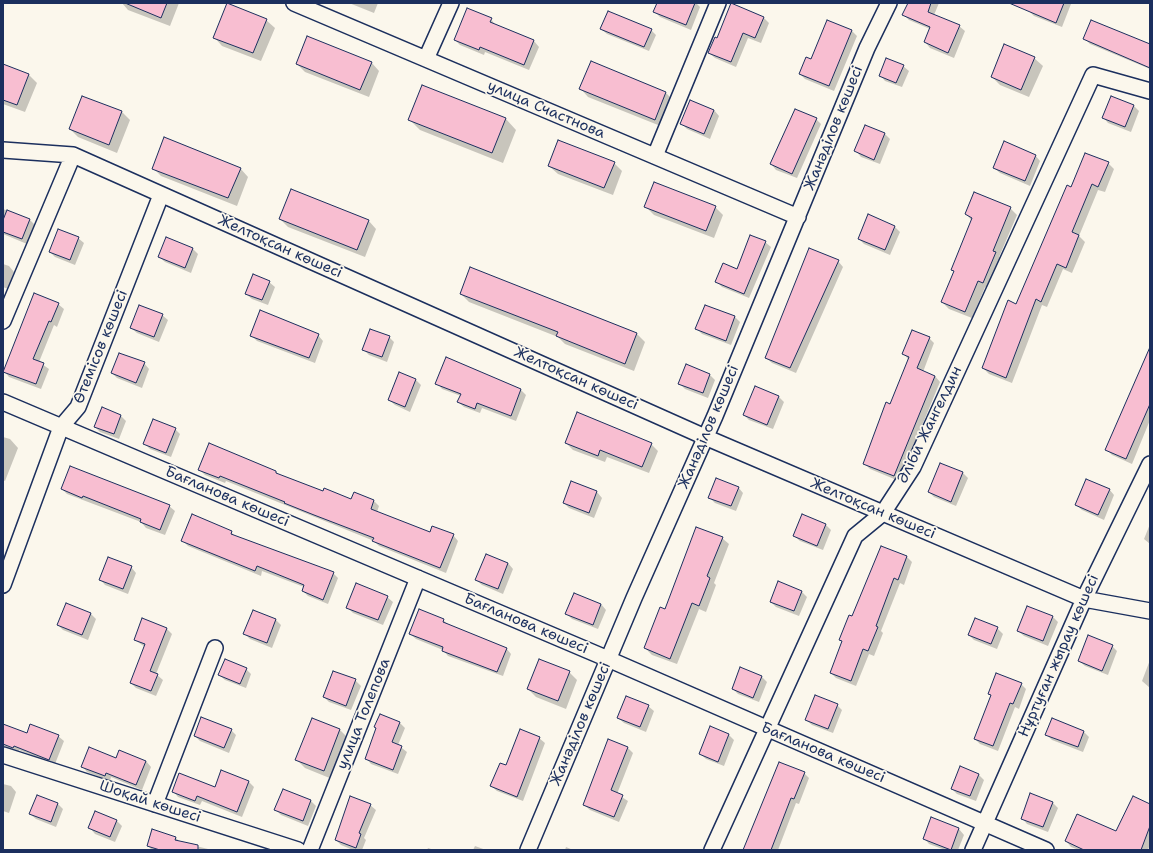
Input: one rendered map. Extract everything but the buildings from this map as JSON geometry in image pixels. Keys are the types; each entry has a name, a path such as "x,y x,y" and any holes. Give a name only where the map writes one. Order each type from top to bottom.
{"street":[{"name":"улица Счастнова","path":"294,3 798,216"},
{"path":"426,59 451,3"},
{"path":"654,156 718,3"},
{"name":"Жанәділов көшесі","path":"528,850 608,659 705,437 867,48 889,3"},
{"name":"Әліби Жангелдин","path":"712,850 766,728 855,536 883,513 913,467 1093,75 1150,91"},
{"name":"Желтоқсан көшесі","path":"3,150 73,155 705,437 1084,599 1150,611"},
{"path":"3,321 73,155"},
{"name":"Өтемісов көшесі","path":"3,586 61,427 78,407 161,195"},
{"name":"Бағланова көшесі","path":"3,402 608,659 1046,850"},
{"name":"Нұртуған жырау көшесі","path":"973,850 1084,599 1150,464"},
{"name":"улица Толепова","path":"310,850 418,578"},
{"path":"155,804 215,648"},
{"name":"Шоқай көшесі","path":"3,755 298,850"}]}
